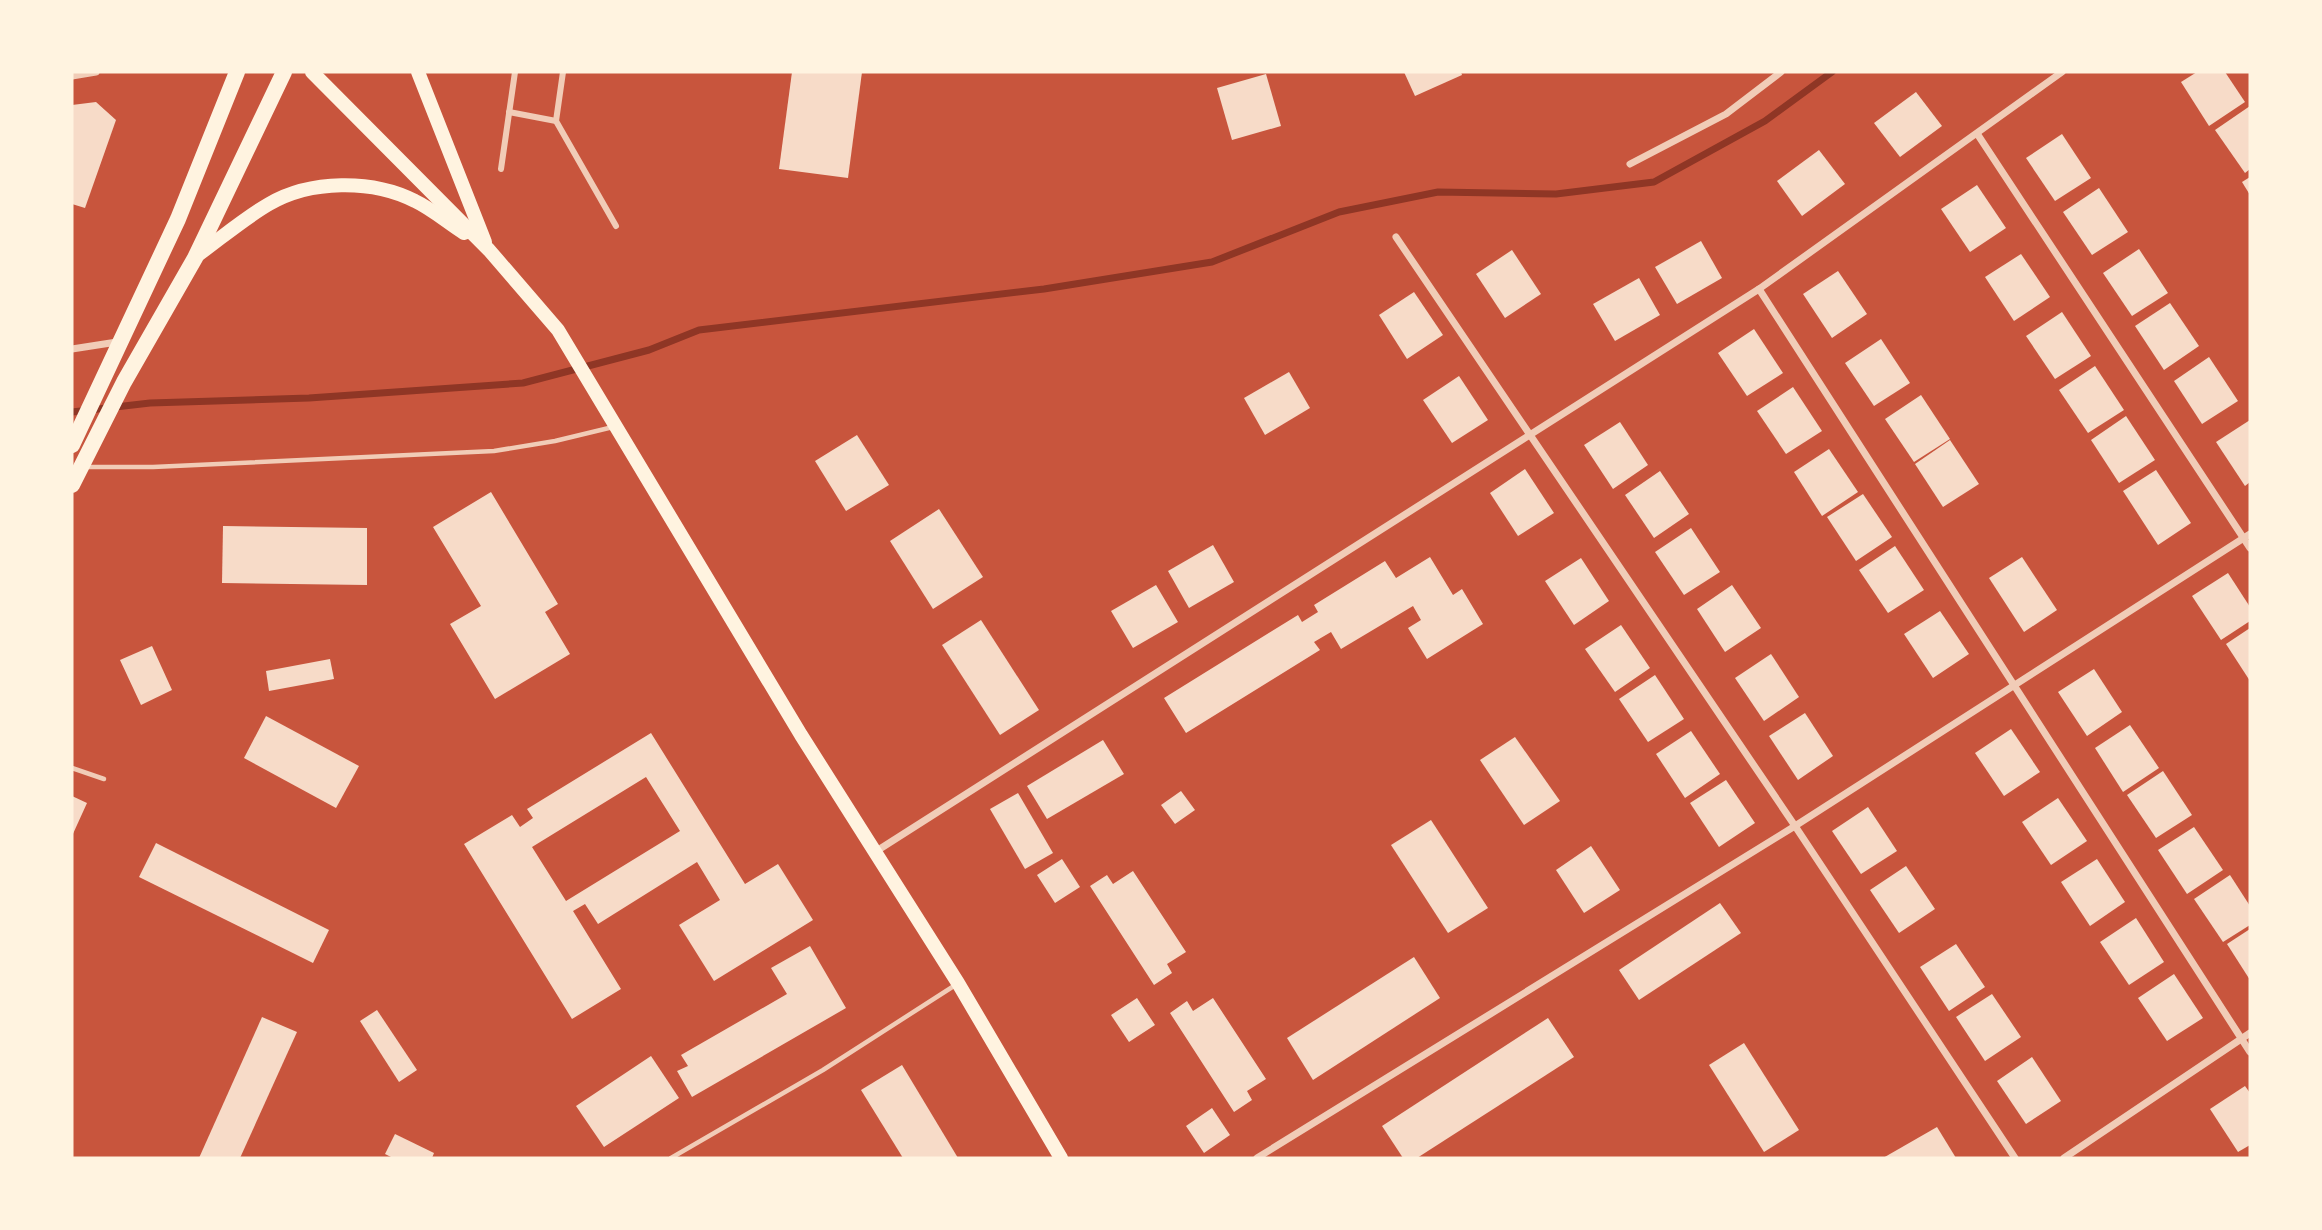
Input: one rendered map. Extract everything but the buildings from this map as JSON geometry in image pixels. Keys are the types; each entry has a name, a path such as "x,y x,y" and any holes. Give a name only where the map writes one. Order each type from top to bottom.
{"main road":[{"path":"75,438 178,219 237,72"},
{"path":"72,485 124,382 195,258 284,72"},
{"path":"312,72 489,250 558,330 614,427 958,983 1061,1158"},
{"path":"418,72 489,250"},
{"path":"195,258 269,204 293,192 352,186 378,189 414,200 489,250"}],"street":[{"path":"72,76 96,72"},
{"path":"500,169 515,72"},
{"path":"563,72 556,121 616,226"},
{"path":"1630,164 1726,114 1781,72"},
{"path":"875,852 1531,437 1759,289 1978,135 2062,72"},
{"path":"509,113 556,121"},
{"path":"1978,135 2247,536 2250,548"},
{"path":"1396,237 1795,826 2015,1158"},
{"path":"1759,289 2013,688 2250,1052"},
{"path":"72,349 122,342"},
{"path":"1257,1158 1795,826 2247,536"},
{"path":"2064,1158 2250,1033"}],"lane":[{"path":"81,468 166,467 494,451 555,441 614,427"},
{"path":"72,768 104,779"},
{"path":"671,1158 823,1070 958,983"}],"waterway":[{"path":"72,412 150,403 309,398 523,383 649,350 699,330 1044,289 1212,262 1339,212 1438,192 1556,194 1654,182 1765,121 1832,72"}]}
